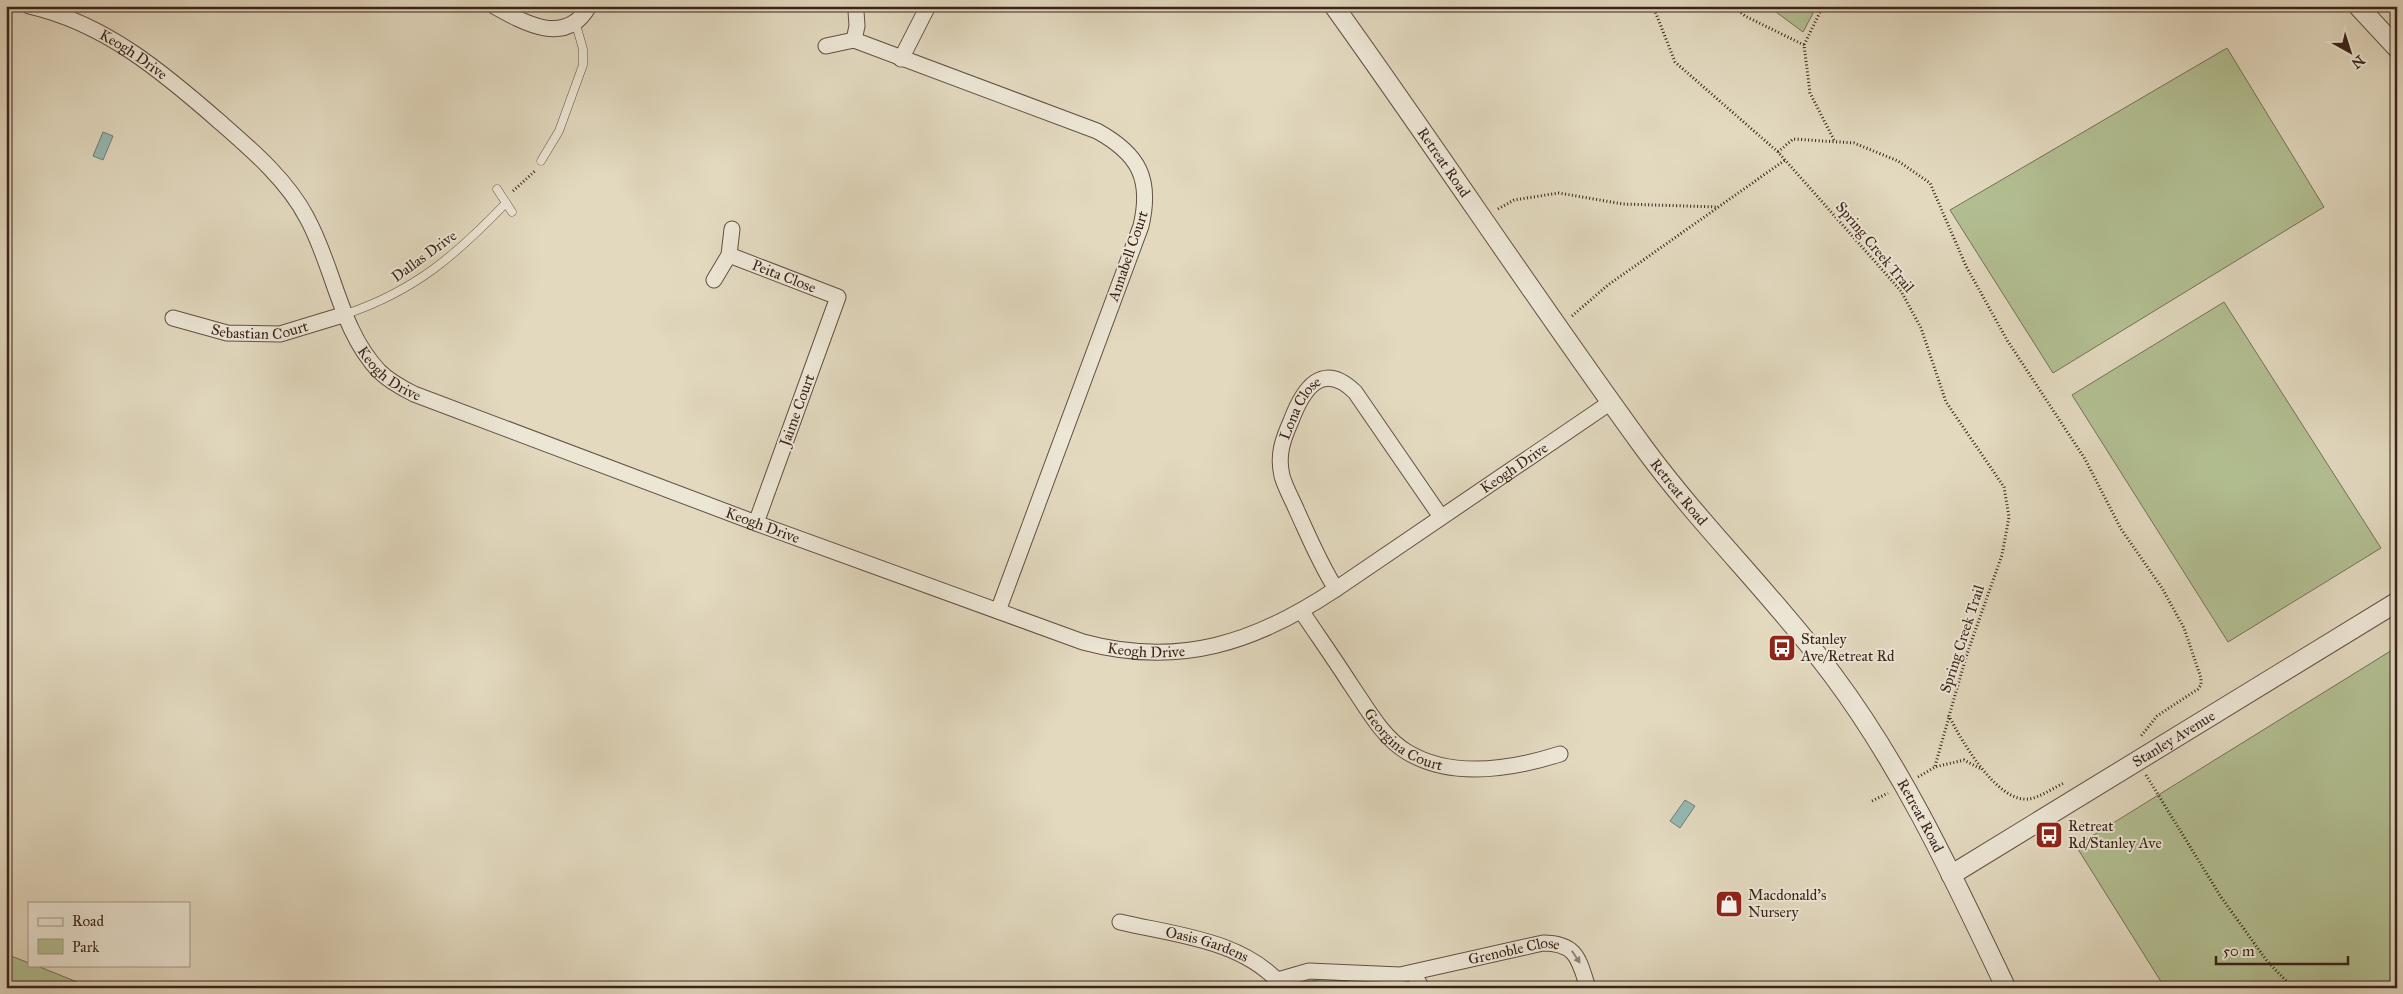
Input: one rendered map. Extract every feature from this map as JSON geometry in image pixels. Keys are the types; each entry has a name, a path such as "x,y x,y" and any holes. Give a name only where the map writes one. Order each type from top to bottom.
{"street":[{"name":"Keogh Drive","path":"29,6 55,13 115,40 173,81 242,142 278,178 307,217 354,336 364,352 380,373 414,394 756,523 1083,642 1115,650 1145,653 1180,652 1215,646 1253,634 1302,612 1611,402"},
{"path":"494,6 514,18 544,30 566,26 583,16 589,6"},
{"path":"901,59 928,6"},
{"name":"Retreat Road","path":"1334,6 1611,402 1685,501 1816,652 1870,727 1906,785 2006,988"},
{"path":"2358,6 2397,48"},
{"path":"826,46 854,40 857,26 856,11"},
{"name":"Annabell Court","path":"854,40 1103,135 1122,147 1134,161 1141,173 1146,188 1146,204 1141,226 998,611"},
{"path":"714,280 729,255 732,229"},
{"name":"Peita Close","path":"729,255 838,297"},
{"name":"Jaime Court","path":"756,523 838,297"},
{"name":"Sebastian Court","path":"173,318 227,333 280,334 346,314"},
{"name":"Lona Close","path":"1336,589 1316,554 1282,477 1279,461 1281,446 1299,400 1315,382 1325,378 1335,378 1355,392 1441,518"},
{"name":"Stanley Avenue","path":"1951,875 2134,753 2200,724 2397,602"},
{"name":"Georgina Court","path":"1302,612 1382,730 1406,752 1434,763 1480,768 1509,767 1560,754"},
{"name":"Oasis Gardens","path":"1120,922 1236,951 1262,965 1281,984"},
{"name":"Grenoble Close","path":"1281,984 1309,971 1386,976 1414,973 1506,951 1555,943 1573,951 1579,960 1588,988"},
{"path":"1414,973 1422,988"}],"lane":[{"path":"541,161 559,131 582,65 583,49 575,21"},
{"path":"497,189 512,212"},
{"name":"Dallas Drive","path":"346,314 378,303 428,273 461,248 506,203"}],"path":[{"name":"Spring Creek Trail","path":"1653,6 1676,62 1778,152 1901,291 1921,328 1946,402 2004,487 2009,516 2002,555 1967,654 1935,767"},
{"path":"1732,6 1745,16 1804,45"},
{"path":"1823,6 1804,45 1810,93 1835,141"},
{"path":"1778,152 1792,139 1854,143 1898,161 1930,182 1966,266 2007,340 2085,459 2121,529 2162,588 2184,628 2201,678 2201,684 2198,689 2152,720 2140,738 2134,753 2221,897 2267,961 2293,988"},
{"path":"1559,328 1608,285 1785,160"},
{"path":"506,203 508,195 539,167 541,161"},
{"path":"1482,218 1514,200 1559,193 1623,204 1717,207"},
{"name":"Spring Creek Trail","path":"1950,716 1956,730 1982,769 2004,792 2019,798 2036,797 2068,781"},
{"name":"Spring Creek Trail","path":"1906,785 1935,767 1964,760 1982,769"}],"green space":[{"path":"1768,6 1817,6 1803,32"},
{"path":"2227,48 2324,207 2053,373 1950,210"},
{"path":"2224,302 2381,548 2228,642 2072,395"},
{"path":"2397,647 2397,988 2165,988 2076,846"},
{"path":"6,954 28,963 28,966 37,966 92,988 6,988"},
{"path":"1325,979 1390,988 1299,988 1304,982"}],"water":[{"path":"103,132 113,136 103,160 93,156"},
{"path":"1685,800 1695,806 1680,828 1670,821"}],"place":[{"name":"Stanley Ave/Retreat Rd","path":"1782,648"},
{"name":"Retreat Rd/Stanley Ave","path":"2049,835"},
{"name":"Macdonald’s Nursery","path":"1729,904"}]}
